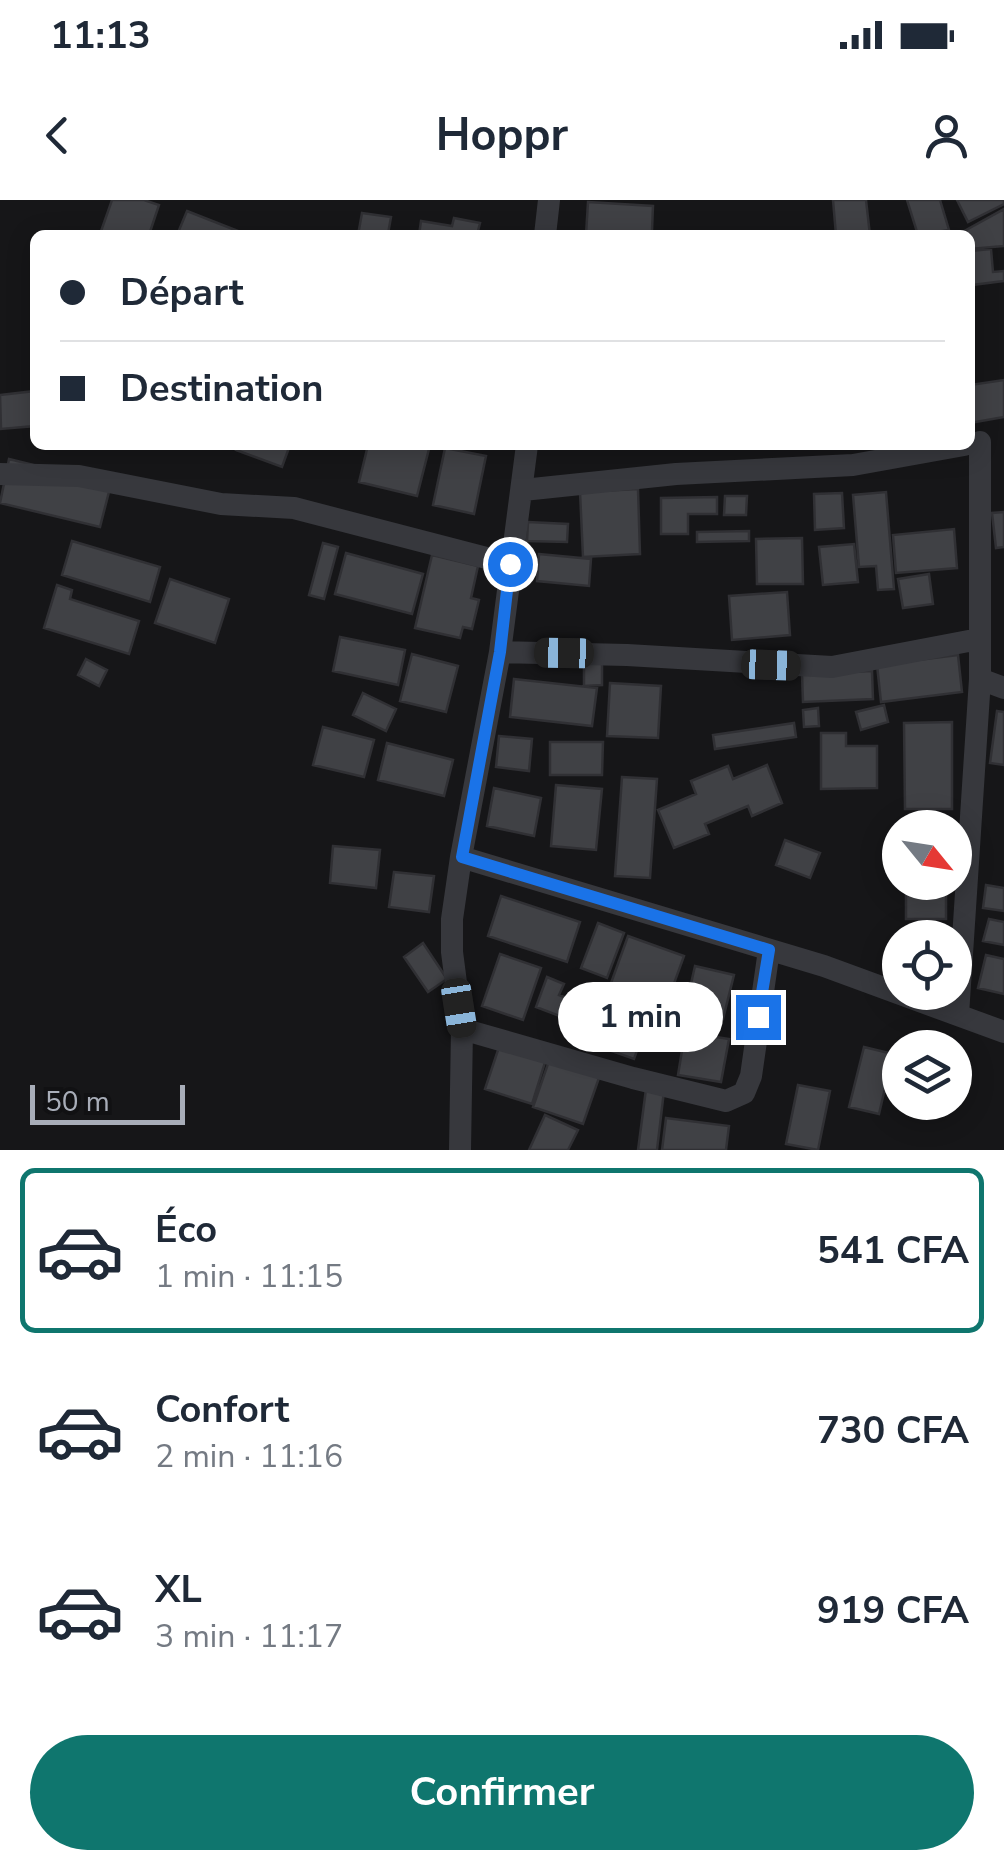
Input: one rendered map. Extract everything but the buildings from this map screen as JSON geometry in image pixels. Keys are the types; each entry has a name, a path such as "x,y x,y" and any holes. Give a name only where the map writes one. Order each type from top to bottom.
{"street":[{"path":"546,230 549,200"},
{"path":"975,443 1004,437"},
{"path":"460,1150 462,1028 452,952 452,918 500,652 526,450"},
{"path":"522,490 676,474 853,465 937,450"},
{"path":"958,1015 980,680 971,450"},
{"path":"0,474 79,476 221,504 294,508 510,564"},
{"path":"500,652 832,667 980,639"},
{"path":"980,680 1004,688"},
{"path":"462,857 824,966 1004,1032"},
{"path":"462,1028 726,1101 744,1093 751,1076 769,950"}],"route":[{"path":"510,564 500,652 462,857 769,950 758,1017"}]}
